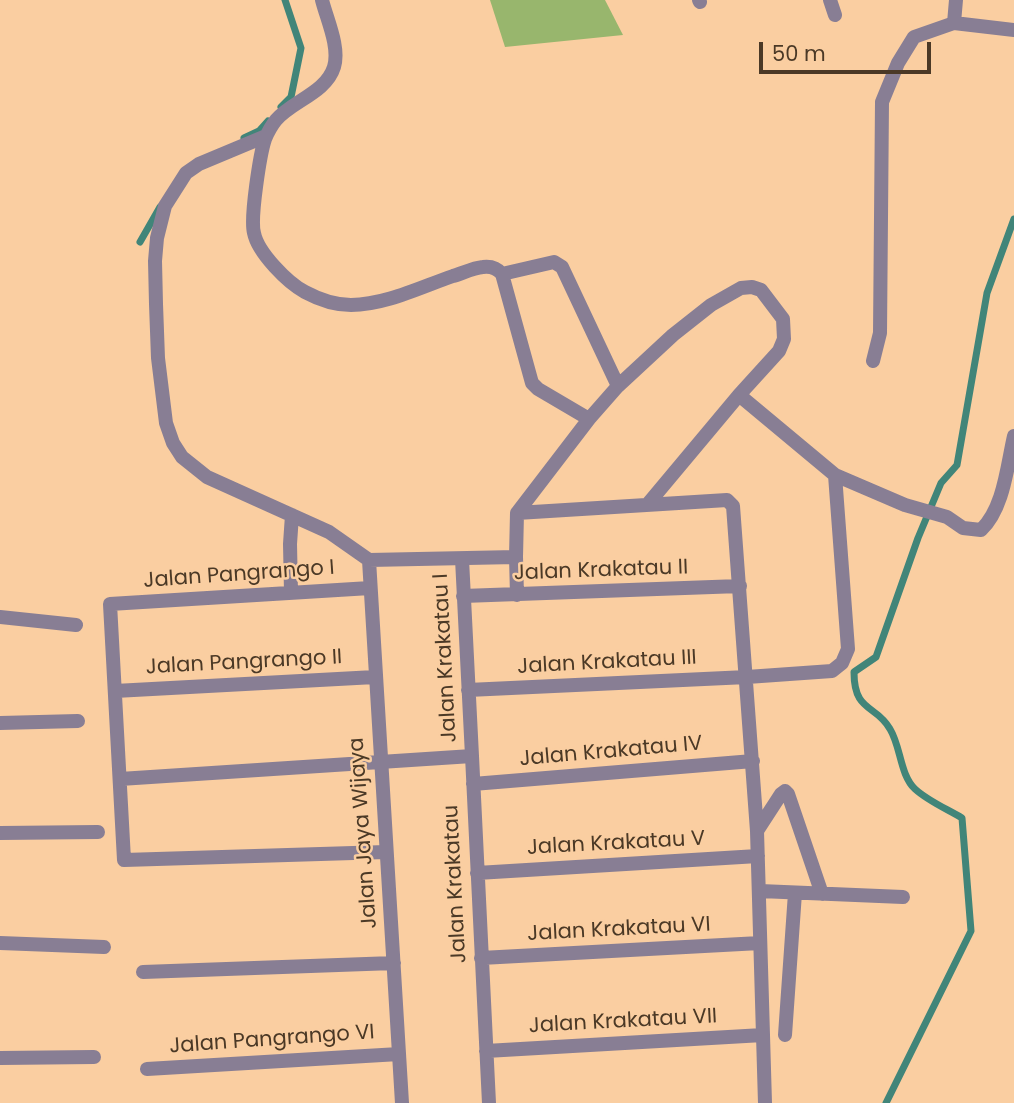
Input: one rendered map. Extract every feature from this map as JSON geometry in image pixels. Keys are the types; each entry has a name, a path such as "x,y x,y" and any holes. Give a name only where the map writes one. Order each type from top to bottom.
{"street":[{"path":"325,0 336,55 332,72 323,84 277,119 266,136 253,233 259,246 290,282 307,293 332,302 358,304 405,293 481,267 491,267 502,274 532,383 589,419"},
{"path":"830,0 835,15"},
{"path":"954,23 956,0"},
{"path":"873,361 880,333 882,103 898,63 914,37 954,23 1014,30"},
{"path":"266,136 199,164 186,173 165,206 157,238 155,261 158,358 166,423 173,443 182,457 207,477 337,536 369,560 516,557"},
{"path":"502,274 554,262 562,267 618,386"},
{"path":"517,596 517,513 589,419 618,386 673,335 711,305 741,288 761,290 783,319 784,339 772,361 739,395 647,505"},
{"path":"739,395 835,475 911,507 947,517 963,528 981,530 989,523 997,508 1014,436"},
{"name":"Jalan Krakatau III","path":"468,690 832,671 842,663 848,649 835,475"},
{"path":"517,513 727,500 733,506 757,831 765,1103"},
{"path":"291,592 292,515"},
{"name":"Jalan Krakatau I","path":"462,559 472,755"},
{"name":"Jalan Jaya Wijaya","path":"369,560 402,1103"},
{"name":"Jalan Krakatau II","path":"463,596 740,586"},
{"name":"Jalan Pangrango I","path":"115,691 110,604 370,587"},
{"path":"0,617 76,625"},
{"name":"Jalan Pangrango II","path":"115,691 375,677"},
{"path":"115,691 124,860 386,852"},
{"path":"0,723 78,721"},
{"path":"120,779 472,755"},
{"name":"Jalan Krakatau","path":"472,755 489,1103"},
{"name":"Jalan Krakatau IV","path":"473,784 753,761"},
{"path":"757,831 785,791 822,894"},
{"path":"0,833 98,832"},
{"name":"Jalan Krakatau V","path":"477,873 758,856"},
{"path":"760,891 903,897"},
{"path":"785,1035 795,893"},
{"path":"0,943 103,947"},
{"name":"Jalan Krakatau VI","path":"481,958 760,943"},
{"path":"143,972 394,962"},
{"name":"Jalan Krakatau VII","path":"486,1051 763,1035"},
{"name":"Jalan Pangrango VI","path":"147,1069 399,1054"},
{"path":"0,1058 94,1057"}],"green space":[{"path":"490,0 605,0 623,35 505,47"}],"waterway":[{"path":"281,107 291,97 301,48 285,0"},
{"path":"244,138 259,131 268,121"},
{"path":"140,242 160,207"},
{"path":"886,1103 971,931 962,818 926,797 910,783 890,729 858,695 854,672 876,657 918,538 941,483 957,465 987,293 1014,219"}]}
